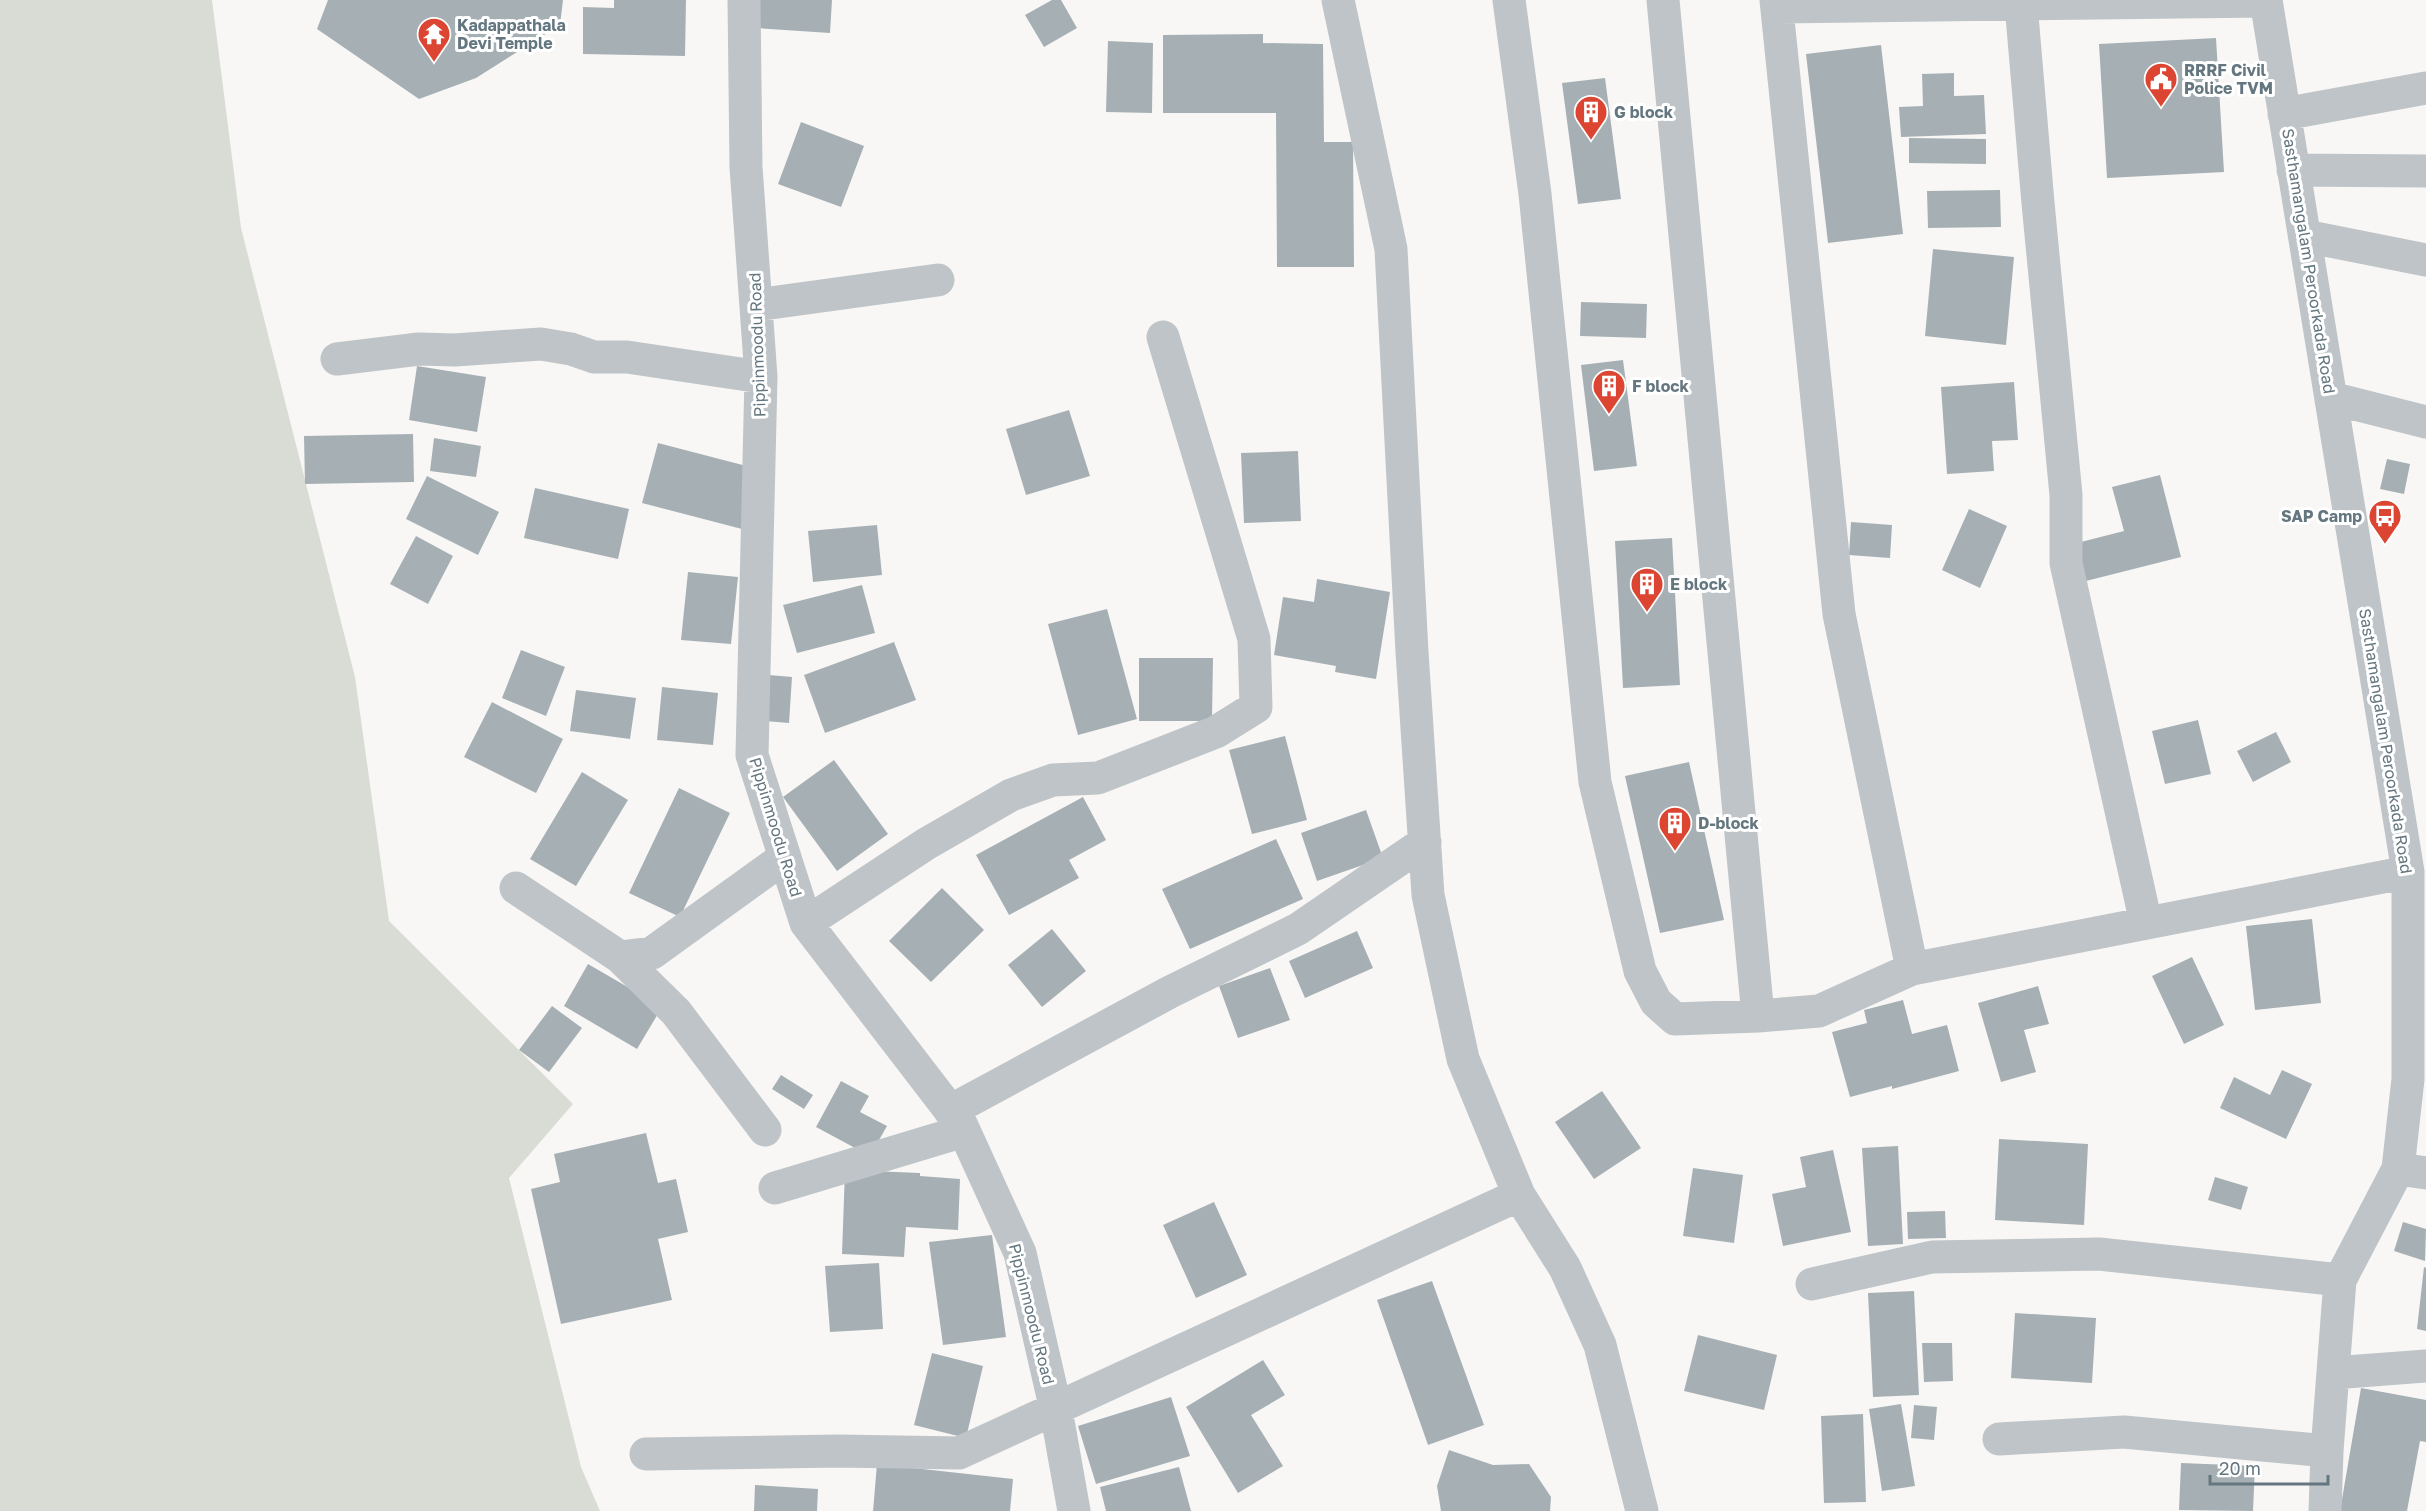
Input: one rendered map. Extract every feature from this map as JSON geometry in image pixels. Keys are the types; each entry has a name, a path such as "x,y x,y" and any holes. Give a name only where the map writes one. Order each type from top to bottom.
{"street":[{"name":"Pippinmoodu Road","path":"744,0 746,167 761,377 752,755 806,923 957,1121 1020,1253 1056,1410 1074,1511"},
{"path":"1338,0 1391,249 1412,652 1428,895 1463,1059 1519,1195 1565,1268 1600,1345 1642,1511"},
{"path":"1509,0 1535,194 1595,782 1640,971 1656,1002 1676,1019 1819,1011 1912,969 2408,872"},
{"path":"1663,0 1758,1016"},
{"path":"1912,969 1839,614 1777,3 2021,4 2266,1"},
{"name":"Sasthamangalam Peroorkada Road","path":"2266,1 2408,872 2408,1079 2412,1171 2340,1281 2327,1451 2325,1511"},
{"path":"2021,4 2066,495 2066,563 2146,923"},
{"path":"2284,114 2426,88"},
{"path":"2293,170 2426,171"},
{"path":"2305,236 2426,260"},
{"path":"756,305 938,280"},
{"path":"806,923 926,844 1011,795 1053,780 1098,778 1216,732 1256,707 1254,639 1163,337"},
{"path":"337,359 419,349 455,350 541,344 571,349 594,357 627,357 761,377"},
{"path":"2331,398 2426,422"},
{"path":"775,1188 957,1121 1170,992 1298,929 1425,842"},
{"path":"620,957 652,953 785,857"},
{"path":"516,888 620,957 676,1012 765,1130"},
{"path":"646,1454 839,1451 959,1453 1519,1195"},
{"path":"1812,1284 1932,1257 2099,1254 2340,1281"},
{"path":"2333,1373 2426,1366"},
{"path":"1999,1439 2124,1432 2327,1451"}],"shaded area":[{"path":"0,0 212,0 241,228 355,677 389,921 573,1104 509,1178 581,1467 600,1511 0,1511"}],"building":[{"name":"Kadappathala Devi Temple","path":"328,0 563,0 560,25 476,78 419,99 317,29"},
{"path":"614,0 686,0 685,56 583,54 583,7 614,8"},
{"path":"758,0 832,0 830,33 756,28"},
{"path":"1052,0 1061,0 1077,28 1044,47 1025,15"},
{"path":"1263,34 1263,43 1323,44 1324,142 1353,142 1354,267 1277,267 1276,113 1163,113 1163,35"},
{"name":"RRRF Civil Police TVM","path":"2216,38 2224,172 2107,178 2099,44"},
{"path":"1108,41 1153,43 1152,113 1106,112"},
{"path":"1881,45 1903,234 1828,243 1806,54"},
{"path":"1954,73 1954,96 1984,95 1986,134 1901,137 1899,107 1923,106 1922,74"},
{"name":"G block","path":"1605,78 1621,199 1578,204 1562,83"},
{"path":"801,122 864,146 841,207 778,184"},
{"path":"1909,138 1986,139 1986,164 1909,163"},
{"path":"2000,190 2001,227 1928,228 1927,191"},
{"path":"1933,249 2014,257 2006,345 1925,336"},
{"path":"1581,302 1647,304 1646,338 1580,336"},
{"name":"F block","path":"1623,360 1637,466 1594,471 1581,365"},
{"path":"417,366 486,377 477,432 409,420"},
{"path":"2014,382 2018,440 1992,441 1994,471 1947,474 1941,387"},
{"path":"1069,410 1090,476 1026,495 1006,429"},
{"path":"413,434 414,482 305,484 304,436"},
{"path":"434,438 481,446 476,477 430,471"},
{"path":"658,443 758,469 742,529 642,503"},
{"path":"1298,451 1301,521 1244,523 1241,453"},
{"path":"2387,459 2410,464 2404,494 2380,489"},
{"path":"2160,475 2181,557 2086,581 2077,543 2124,531 2112,487"},
{"path":"427,476 499,512 478,555 406,519"},
{"path":"535,488 629,509 618,559 524,538"},
{"path":"1969,509 2007,526 1980,588 1942,570"},
{"path":"1851,522 1892,525 1890,558 1849,555"},
{"path":"877,525 882,575 813,582 808,531"},
{"path":"416,536 453,556 428,604 390,584"},
{"name":"E block","path":"1672,538 1680,685 1623,688 1615,541"},
{"path":"688,572 738,577 731,644 681,640"},
{"path":"1317,579 1390,592 1376,679 1335,672 1336,666 1274,655 1283,597 1314,602"},
{"path":"862,585 875,633 797,653 783,605"},
{"path":"1107,609 1137,719 1078,735 1048,624"},
{"path":"894,642 916,700 825,733 804,675"},
{"path":"521,650 565,667 546,716 502,698"},
{"path":"1139,658 1213,658 1212,721 1139,721"},
{"path":"769,675 792,677 789,723 765,721"},
{"path":"662,687 718,693 713,745 657,740"},
{"path":"576,690 636,698 630,739 570,731"},
{"path":"492,702 563,739 536,793 464,757"},
{"path":"2198,720 2211,774 2165,784 2152,731"},
{"path":"2276,732 2291,762 2253,782 2237,751"},
{"path":"1285,736 1307,820 1252,834 1229,750"},
{"path":"834,760 888,834 837,871 783,797"},
{"name":"D-block","path":"1689,762 1724,920 1660,933 1625,776"},
{"path":"582,772 628,800 576,886 530,859"},
{"path":"679,788 730,813 680,917 629,893"},
{"path":"1083,797 1106,840 1069,860 1079,878 1009,915 976,855"},
{"path":"1366,810 1383,858 1317,881 1301,833"},
{"path":"1276,839 1303,899 1190,949 1162,889"},
{"path":"942,888 984,930 931,982 889,941"},
{"path":"2312,919 2321,1003 2255,1010 2246,926"},
{"path":"1052,929 1086,971 1042,1007 1008,965"},
{"path":"1357,931 1373,968 1305,998 1289,961"},
{"path":"2192,957 2224,1025 2184,1044 2152,976"},
{"path":"588,964 662,1007 637,1049 564,1006"},
{"path":"1270,968 1290,1020 1238,1038 1219,986"},
{"path":"2038,986 2049,1024 2024,1030 2036,1072 2001,1082 1978,1003"},
{"path":"1903,1000 1912,1034 1947,1025 1959,1071 1892,1089 1892,1086 1850,1097 1832,1032 1867,1023 1864,1010"},
{"path":"552,1006 582,1028 549,1072 519,1050"},
{"path":"2282,1070 2312,1084 2286,1139 2220,1108 2234,1077 2270,1095"},
{"path":"781,1075 813,1095 804,1109 772,1089"},
{"path":"841,1081 869,1096 860,1112 887,1126 870,1156 816,1127"},
{"path":"1602,1091 1641,1148 1594,1179 1555,1122"},
{"path":"646,1133 658,1183 676,1179 688,1232 658,1239 672,1300 561,1324 531,1189 560,1182 554,1154"},
{"path":"1999,1139 2088,1144 2084,1225 1995,1220"},
{"path":"1898,1146 1903,1244 1868,1246 1862,1148"},
{"path":"1833,1150 1851,1232 1783,1246 1772,1194 1806,1187 1800,1157"},
{"path":"1693,1168 1743,1175 1734,1243 1683,1236"},
{"path":"845,1170 920,1173 920,1176 960,1179 958,1230 906,1227 904,1257 842,1254"},
{"path":"2215,1177 2248,1187 2241,1210 2208,1200"},
{"path":"1214,1202 1247,1275 1196,1298 1163,1225"},
{"path":"1945,1211 1946,1238 1908,1239 1907,1212"},
{"path":"2403,1222 2426,1229 2425,1261 2394,1251"},
{"path":"992,1235 1006,1337 943,1345 929,1242"},
{"path":"879,1263 883,1329 830,1332 825,1266"},
{"path":"2424,1267 2426,1268 2426,1331 2417,1329"},
{"path":"1432,1281 1484,1425 1428,1445 1377,1300"},
{"path":"1914,1291 1919,1395 1873,1397 1868,1293"},
{"path":"2015,1313 2096,1318 2092,1383 2011,1378"},
{"path":"1698,1335 1777,1355 1764,1410 1684,1391"},
{"path":"1922,1343 1952,1343 1953,1381 1924,1382"},
{"path":"932,1353 983,1366 966,1438 914,1425"},
{"path":"1263,1360 1285,1395 1251,1415 1283,1466 1238,1493 1186,1407"},
{"path":"2361,1388 2426,1400 2426,1442 2420,1441 2407,1511 2340,1511"},
{"path":"1171,1397 1190,1456 1096,1484 1078,1426"},
{"path":"1901,1404 1915,1486 1882,1491 1869,1409"},
{"path":"1914,1405 1937,1407 1934,1440 1911,1438"},
{"path":"1863,1414 1866,1502 1824,1503 1821,1416"},
{"path":"1449,1450 1493,1465 1529,1464 1551,1497 1550,1511 1441,1511 1437,1486"},
{"path":"2181,1463 2255,1466 2253,1511 2179,1510"},
{"path":"877,1464 1013,1479 1010,1511 873,1511"},
{"path":"1179,1467 1191,1511 1106,1511 1100,1487"},
{"path":"755,1485 818,1489 817,1511 754,1511"}],"place":[{"name":"Kadappathala Devi Temple","path":"434,63"},
{"name":"RRRF Civil Police TVM","path":"2161,108"},
{"name":"G block","path":"1591,141"},
{"name":"F block","path":"1609,415"},
{"name":"SAP Camp","path":"2385,545"},
{"name":"E block","path":"1647,613"},
{"name":"D-block","path":"1675,852"}]}
